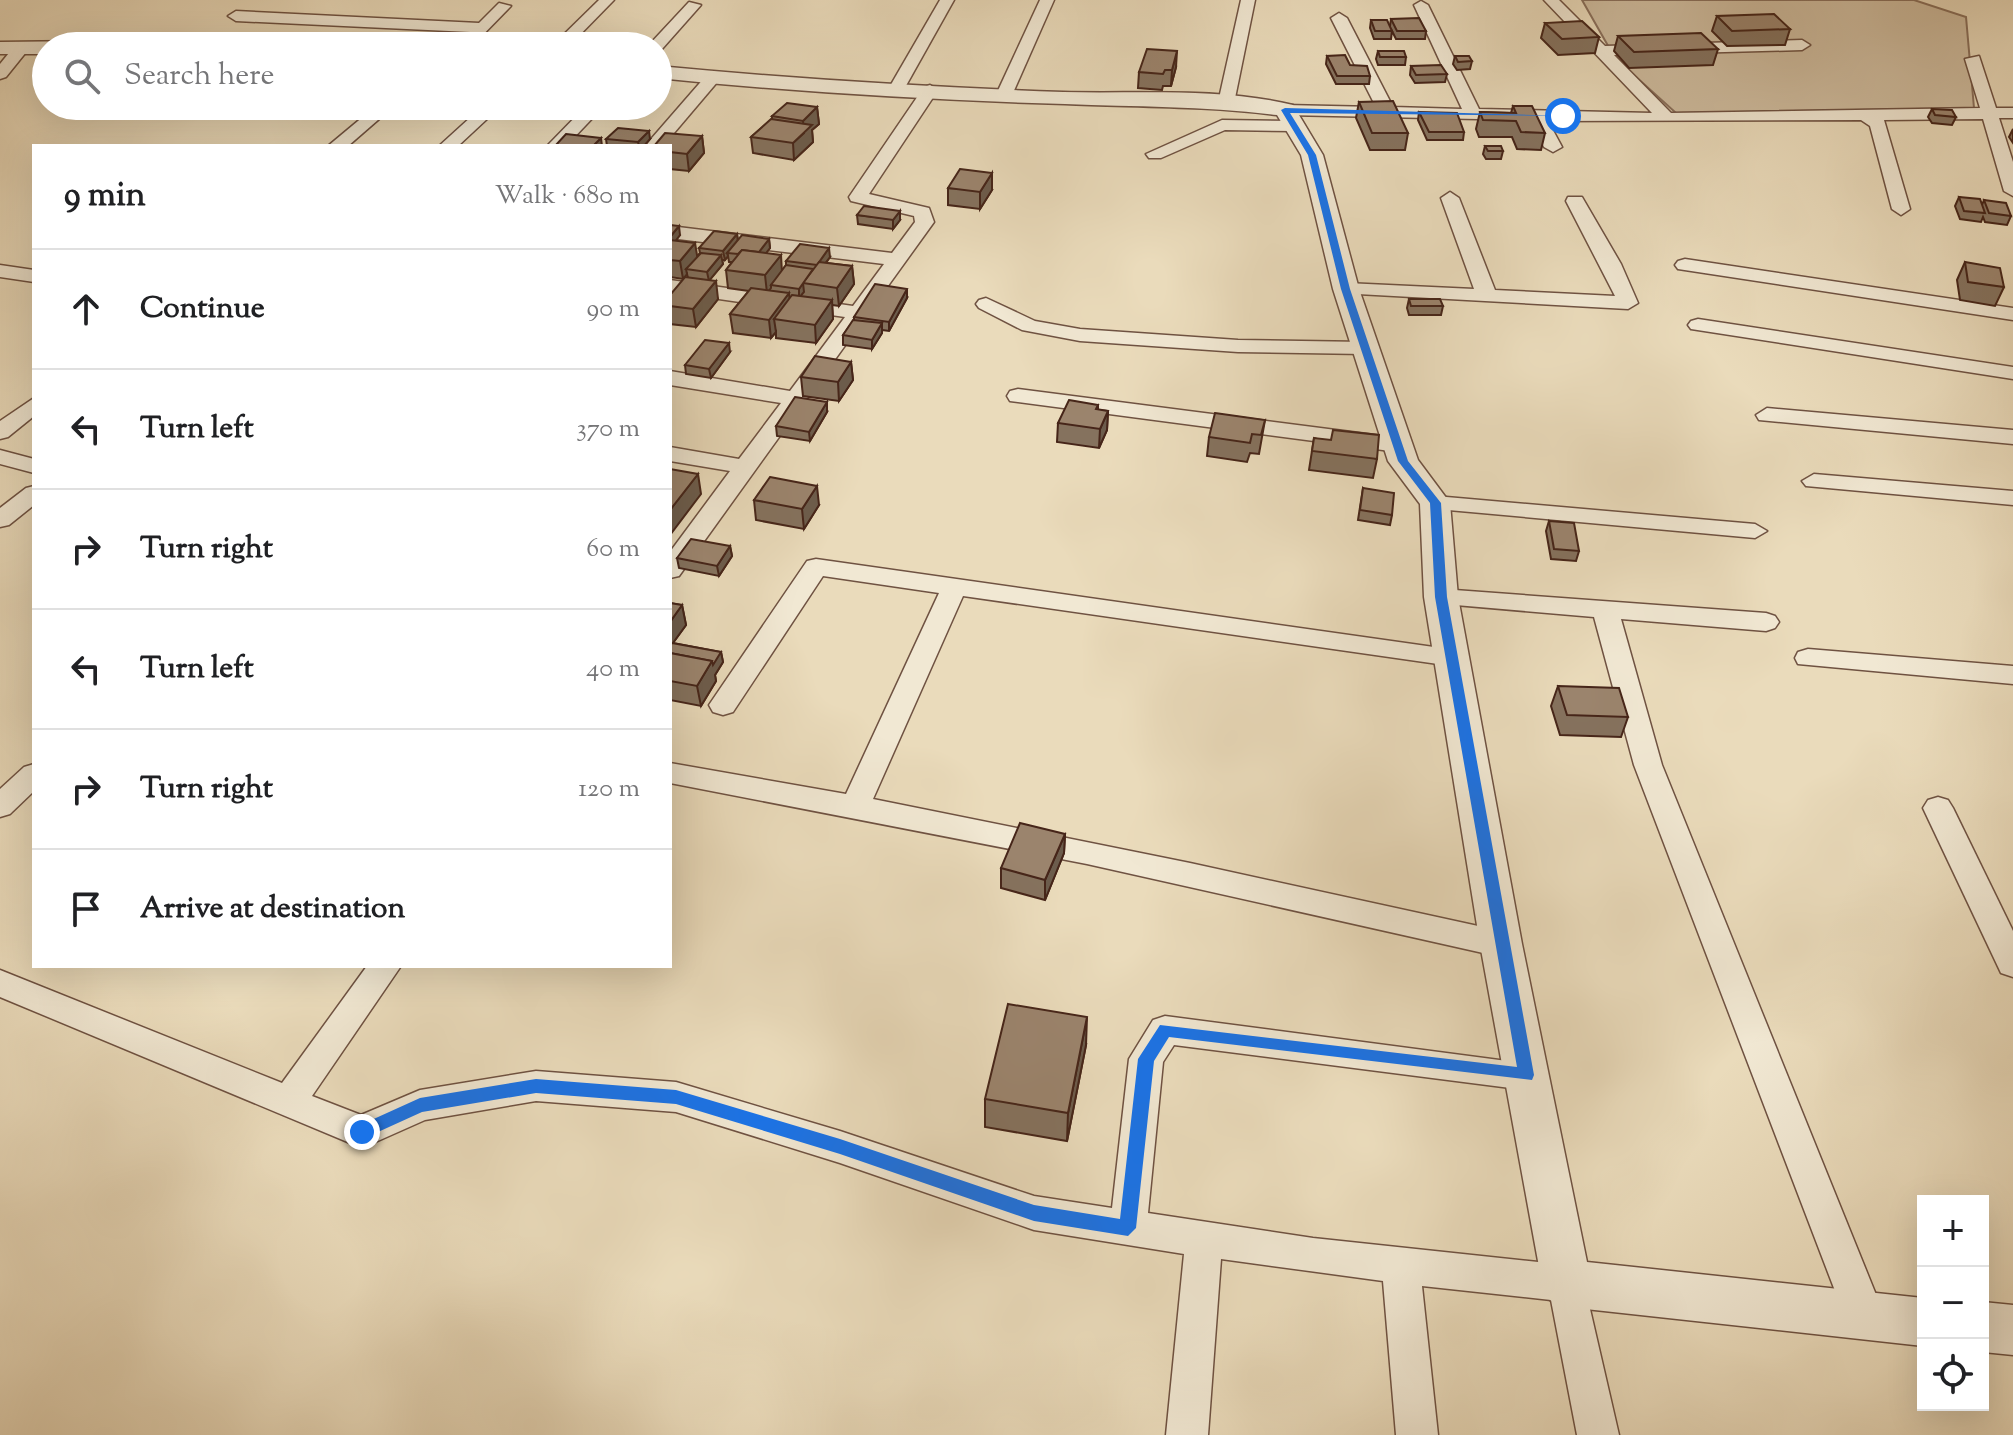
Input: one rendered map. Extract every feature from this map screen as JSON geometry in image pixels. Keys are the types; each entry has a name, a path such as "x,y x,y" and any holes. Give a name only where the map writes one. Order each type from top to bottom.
{"street":[{"path":"256,0 236,16 479,28"},
{"path":"574,32 607,0"},
{"path":"897,88 947,0"},
{"path":"1004,95 1047,0"},
{"path":"1226,103 1248,0"},
{"path":"1551,0 1667,118"},
{"path":"669,32 694,5"},
{"path":"1421,5 1472,113"},
{"path":"476,32 504,6"},
{"path":"312,20 329,7"},
{"path":"1339,18 1387,112"},
{"path":"1601,51 1802,45"},
{"path":"0,74 23,46"},
{"path":"0,48 32,46"},
{"path":"1973,59 2013,191"},
{"path":"672,74 711,80 1226,103 1290,118 1312,155 1346,289 1403,461 1435,503 1441,597 1501,944 1598,1435"},
{"path":"656,144 711,80"},
{"path":"678,548 745,467 925,222 926,215 864,201 858,195 930,90"},
{"path":"1155,154 1222,125 1387,112 1667,118 2013,113"},
{"path":"1862,114 1878,123 1901,209"},
{"path":"1537,115 1553,147"},
{"path":"339,144 369,120"},
{"path":"450,144 477,120"},
{"path":"558,144 582,120"},
{"path":"1450,198 1487,296"},
{"path":"1346,289 1628,303 1575,201"},
{"path":"672,232 899,260"},
{"path":"1685,265 2013,314"},
{"path":"0,271 32,276"},
{"path":"672,286 859,313"},
{"path":"986,304 1029,326 1080,335 1238,346 1365,348"},
{"path":"1698,325 2013,373"},
{"path":"672,378 793,398"},
{"path":"1018,396 1398,445"},
{"path":"0,432 32,407"},
{"path":"1767,415 2013,437"},
{"path":"672,454 745,467"},
{"path":"0,457 32,465"},
{"path":"1814,481 2013,498"},
{"path":"0,520 32,495"},
{"path":"1435,503 1755,531"},
{"path":"723,705 816,567 1452,657"},
{"path":"855,806 955,586"},
{"path":"1441,597 1766,622"},
{"path":"1605,610 1648,765 1865,1317"},
{"path":"1808,658 2013,675"},
{"path":"672,773 855,806 1222,880 1501,944"},
{"path":"1938,808 2013,964"},
{"path":"288,1102 384,968"},
{"path":"0,983 362,1132 420,1105 536,1086 676,1097 840,1147 1034,1213 1401,1265 1917,1321"},
{"path":"1128,1228 1146,1059 1165,1030 1526,1075"},
{"path":"1187,1435 1204,1239"},
{"path":"1401,1265 1417,1435"},
{"path":"1989,1328 2013,1330"}],"shaded area":[{"path":"1582,0 1914,0 1966,17 1974,108 1676,113 1615,58"}],"building":[{"path":"1774,14 1790,29 1732,31 1717,16"},
{"path":"1419,18 1426,31 1397,31 1391,19"},
{"path":"1371,20 1387,20 1392,31 1375,31"},
{"path":"1582,21 1599,37 1562,39 1545,23"},
{"path":"1701,33 1718,49 1634,52 1618,36"},
{"path":"1147,49 1177,51 1172,70 1165,70 1163,74 1139,72"},
{"path":"1378,51 1404,51 1406,57 1380,57"},
{"path":"1345,55 1350,65 1367,66 1370,76 1337,76 1327,56"},
{"path":"1455,56 1469,56 1472,61 1458,62"},
{"path":"1441,65 1447,74 1416,75 1411,66"},
{"path":"1393,101 1408,133 1372,133 1359,102"},
{"path":"787,103 817,107 803,121 772,116"},
{"path":"1513,106 1532,106 1545,133 1521,132 1516,121 1483,120 1480,112 1516,113"},
{"path":"1932,109 1952,110 1956,117 1935,115"},
{"path":"1419,112 1457,113 1464,132 1429,132"},
{"path":"771,119 812,125 793,143 751,137"},
{"path":"618,128 649,131 638,142 606,139"},
{"path":"665,133 702,136 687,154 672,152 672,144 656,144"},
{"path":"566,134 601,138 595,144 557,144"},
{"path":"1485,146 1501,146 1503,151 1488,151"},
{"path":"960,169 992,173 980,192 948,188"},
{"path":"1959,197 1980,199 1985,213 1964,211"},
{"path":"1984,200 2006,203 2011,216 1989,213"},
{"path":"864,206 900,211 893,220 857,215"},
{"path":"714,231 737,234 723,251 699,248"},
{"path":"742,235 769,239 759,252 742,250 738,254 727,253"},
{"path":"672,240 695,243 680,261 672,260"},
{"path":"800,244 829,248 817,265 786,261"},
{"path":"742,250 781,255 765,275 726,270"},
{"path":"701,253 721,255 707,272 686,269"},
{"path":"819,262 852,266 837,288 803,283"},
{"path":"1965,262 2000,268 2004,287 1968,282"},
{"path":"786,265 813,269 799,289 771,285"},
{"path":"685,277 716,281 693,309 672,306 672,293"},
{"path":"875,284 907,289 889,322 854,317"},
{"path":"751,288 789,293 769,320 730,314"},
{"path":"792,295 832,300 815,325 774,319"},
{"path":"1409,299 1440,299 1443,306 1411,306"},
{"path":"853,320 882,323 872,340 843,335"},
{"path":"705,340 729,343 709,369 685,365"},
{"path":"815,356 851,362 838,382 801,377"},
{"path":"795,397 827,402 809,432 776,426"},
{"path":"1069,400 1098,405 1096,409 1108,411 1100,429 1058,423"},
{"path":"1215,413 1265,420 1261,435 1252,434 1250,443 1209,437"},
{"path":"1333,430 1379,435 1377,459 1312,451 1314,438 1331,440"},
{"path":"672,469 698,474 672,507"},
{"path":"770,477 817,486 802,509 754,500"},
{"path":"1363,488 1394,493 1392,515 1360,510"},
{"path":"1549,521 1574,523 1579,551 1554,549"},
{"path":"691,539 730,546 717,566 677,558"},
{"path":"672,603 682,605 672,619"},
{"path":"672,643 721,652 713,665 712,661 672,653"},
{"path":"672,653 712,661 697,686 672,681"},
{"path":"1558,686 1619,688 1628,717 1567,715"},
{"path":"1020,823 1065,834 1045,880 1001,868"},
{"path":"1008,1004 1087,1017 1068,1113 985,1099"}],"route":[{"path":"362,1132 420,1105 536,1086 676,1097 840,1147 1034,1213 1128,1228 1146,1059 1165,1030 1526,1075 1441,597 1435,503 1403,461 1346,289 1312,155 1285,110 1563,116"}]}
